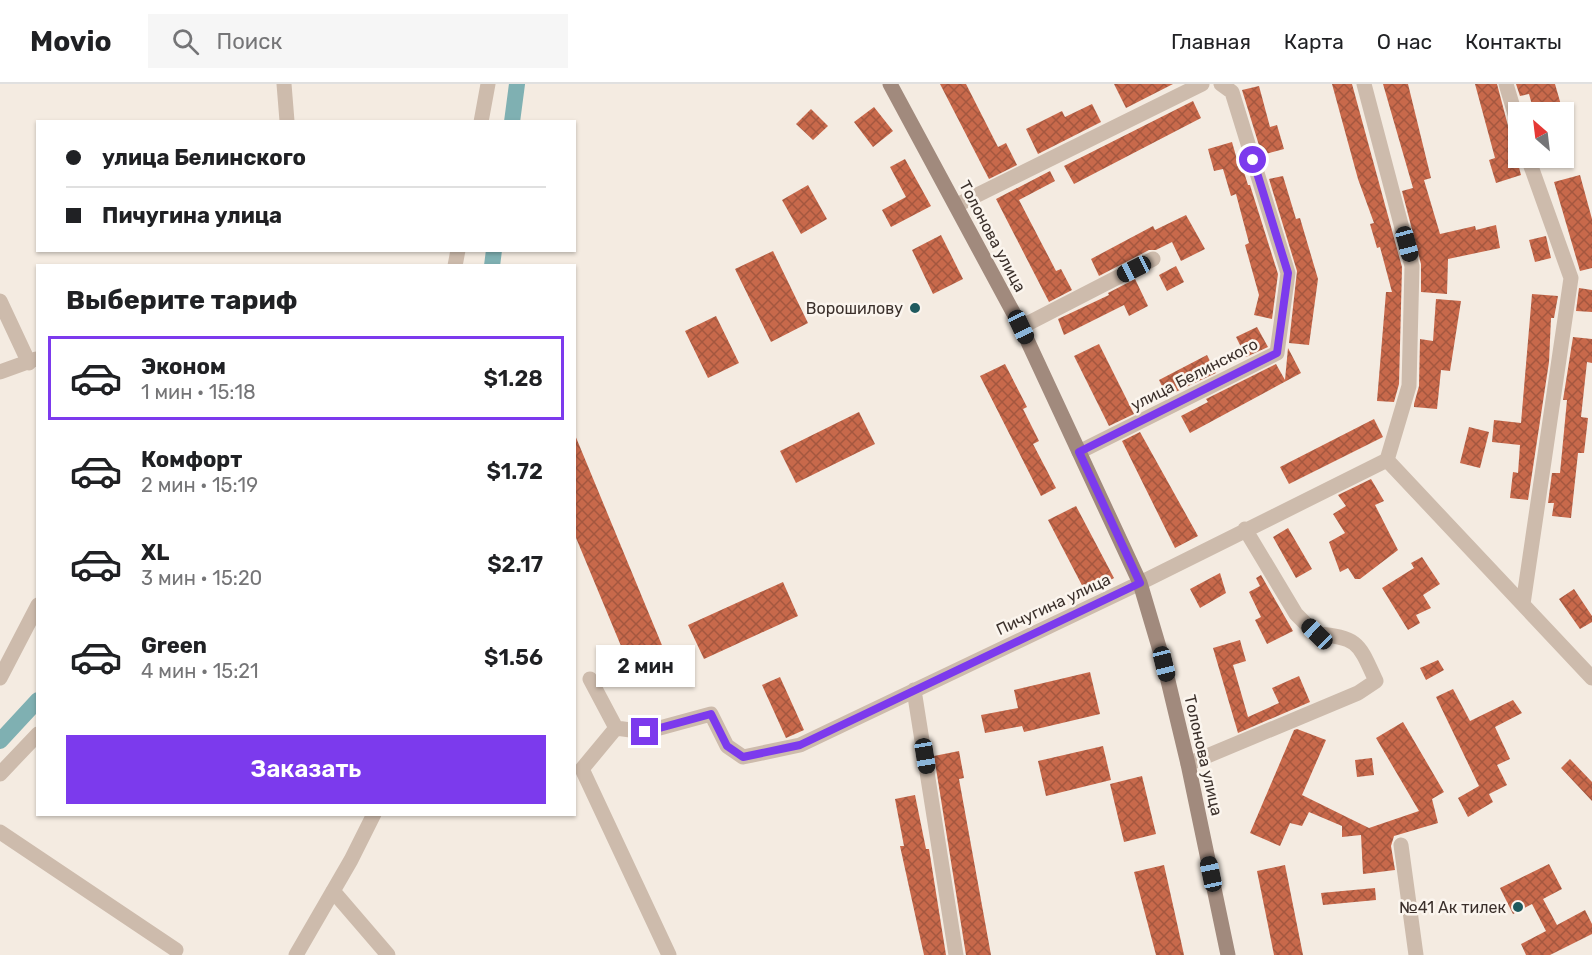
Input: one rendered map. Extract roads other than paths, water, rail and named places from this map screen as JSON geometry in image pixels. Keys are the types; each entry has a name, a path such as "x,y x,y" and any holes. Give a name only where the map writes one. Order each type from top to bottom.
{"main road":[{"name":"Толонова улица","path":"893,85 1021,327 1140,583 1164,664 1188,764 1228,955"}],"street":[{"path":"284,84 287,120"},
{"path":"481,120 488,84"},
{"path":"957,205 1202,84"},
{"path":"1364,84 1413,266 1408,386 1387,460 1592,678"},
{"path":"1506,84 1511,102"},
{"name":"улица Белинского","path":"1079,452 1277,353 1288,273 1226,88"},
{"path":"1523,604 1571,278 1532,168"},
{"path":"1021,327 1153,259"},
{"path":"0,301 33,360 0,372"},
{"name":"Пичугина улица","path":"616,728 645,732 711,714 727,746 743,757 800,745 1140,583 1387,460"},
{"path":"1188,764 1358,693 1376,681 1362,652 1345,636 1317,634 1296,614 1245,529"},
{"path":"0,678 36,609"},
{"path":"590,679 616,728 582,769 669,955"},
{"path":"914,690 956,955"},
{"path":"0,774 36,736"},
{"path":"296,955 373,816"},
{"path":"0,832 176,950"},
{"path":"1401,845 1416,955"},
{"path":"333,891 387,955"}],"waterway":[{"path":"512,120 517,84"},
{"path":"492,264 494,252"},
{"path":"0,741 36,702"}],"place":[{"name":"Ворошилову","path":"915,308"},
{"name":"№41 Ак тилек","path":"1518,907"}]}
